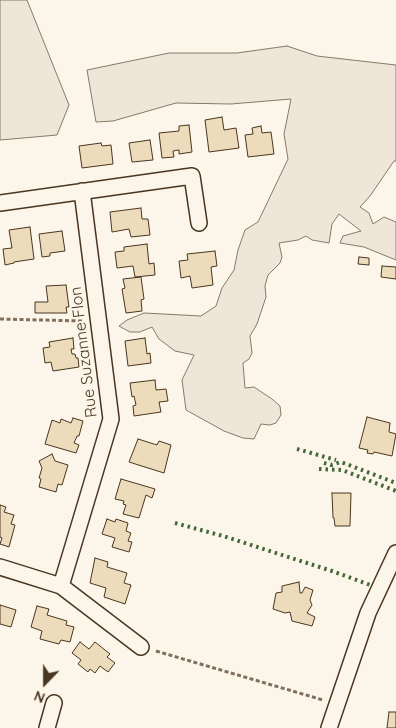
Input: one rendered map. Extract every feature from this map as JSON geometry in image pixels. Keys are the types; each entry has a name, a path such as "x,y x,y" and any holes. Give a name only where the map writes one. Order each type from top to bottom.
{"street":[{"path":"0,203 192,176 199,223"},
{"name":"Rue Suzanne Flon","path":"60,586 110,424 82,191"},
{"path":"329,728 368,613 396,553"},
{"path":"0,567 60,586 141,647"},
{"path":"48,728 54,703"}],"path":[{"path":"0,319 99,321"},
{"path":"141,647 307,695 324,701 336,710"}],"shaded area":[{"path":"0,0 27,0 69,105 57,135 0,140"},
{"path":"287,46 317,56 396,65 396,161 394,161 370,196 360,207 369,213 373,224 384,217 396,222 396,260 364,247 340,243 343,236 361,231 339,214 332,224 329,243 312,240 306,236 298,240 279,243 282,257 280,263 268,275 265,286 266,297 257,324 250,336 252,353 249,359 243,363 245,388 254,387 272,399 280,406 281,415 276,423 270,425 261,424 254,439 243,438 224,431 186,410 182,380 194,355 175,351 159,339 152,327 140,332 130,332 119,326 127,320 144,313 201,316 216,306 222,288 234,270 245,230 258,222 288,159 284,134 291,99 231,104 176,103 113,121 96,122 87,70 169,53 237,53"}],"building":[{"path":"222,117 224,130 236,128 239,148 209,152 205,120"},
{"path":"189,125 192,152 179,154 179,150 173,151 174,157 162,158 159,133 179,131 179,126"},
{"path":"261,126 262,133 271,132 274,154 248,157 245,135 253,134 252,128"},
{"path":"150,140 153,160 132,162 129,143"},
{"path":"101,143 102,146 111,145 113,164 82,168 79,146"},
{"path":"141,208 142,219 148,219 150,235 131,237 129,229 112,232 110,212"},
{"path":"30,227 34,259 5,265 3,249 12,248 9,230"},
{"path":"62,231 65,251 50,253 50,256 42,257 39,234"},
{"path":"147,244 149,264 154,263 155,275 135,277 133,266 117,268 115,252 124,251 124,247"},
{"path":"215,251 217,266 211,267 213,285 192,288 190,276 181,278 179,261 188,260 187,254"},
{"path":"359,257 369,258 369,265 358,264"},
{"path":"382,266 396,267 396,279 381,277"},
{"path":"141,277 144,299 141,300 142,311 126,313 122,289 125,288 123,279"},
{"path":"66,285 69,307 66,307 67,313 35,313 35,302 48,302 46,286"},
{"path":"73,338 74,349 71,349 72,354 75,354 76,358 78,358 79,367 53,371 51,362 45,363 43,348 50,347 49,342"},
{"path":"145,338 147,354 150,353 151,363 128,366 125,341"},
{"path":"155,380 156,390 166,389 168,401 159,402 161,412 134,416 133,406 136,405 134,396 132,397 130,383"},
{"path":"367,417 390,423 389,432 396,434 392,456 374,452 373,454 367,453 368,450 359,448"},
{"path":"73,418 83,421 79,436 77,436 74,443 79,445 76,453 45,444 52,420 60,423 61,419 71,423"},
{"path":"138,439 157,445 159,441 171,445 164,473 129,462"},
{"path":"52,454 55,461 68,465 62,485 58,484 56,492 39,487 42,468 39,461"},
{"path":"121,479 155,489 152,498 146,495 139,518 123,514 126,505 123,504 124,501 115,499"},
{"path":"332,493 351,493 350,526 335,526"},
{"path":"0,505 6,507 4,512 14,515 11,524 15,525 9,547 0,544 2,538 0,537"},
{"path":"107,519 115,522 116,519 128,523 126,531 131,533 128,541 132,542 129,552 112,547 115,538 102,534"},
{"path":"95,558 108,562 107,567 127,573 124,583 131,585 125,604 104,597 106,588 90,583"},
{"path":"299,582 300,593 302,593 305,587 313,590 310,600 312,605 307,613 315,617 312,626 292,621 290,612 285,613 273,609 276,593 282,592 282,586"},
{"path":"0,605 16,610 11,627 0,624"},
{"path":"37,606 49,609 47,615 67,621 66,625 74,627 70,642 61,640 59,644 40,639 42,631 31,627"},
{"path":"80,642 89,649 95,642 110,654 107,657 115,663 108,672 100,666 95,673 90,669 88,672 78,664 81,660 72,653"},
{"path":"389,712 396,712 396,728 387,728"}],"hedge":[{"path":"297,449 336,460"},
{"path":"324,463 331,465 341,462 396,483"},
{"path":"319,469 342,470 396,491"},
{"path":"175,523 223,536 373,586"}]}
